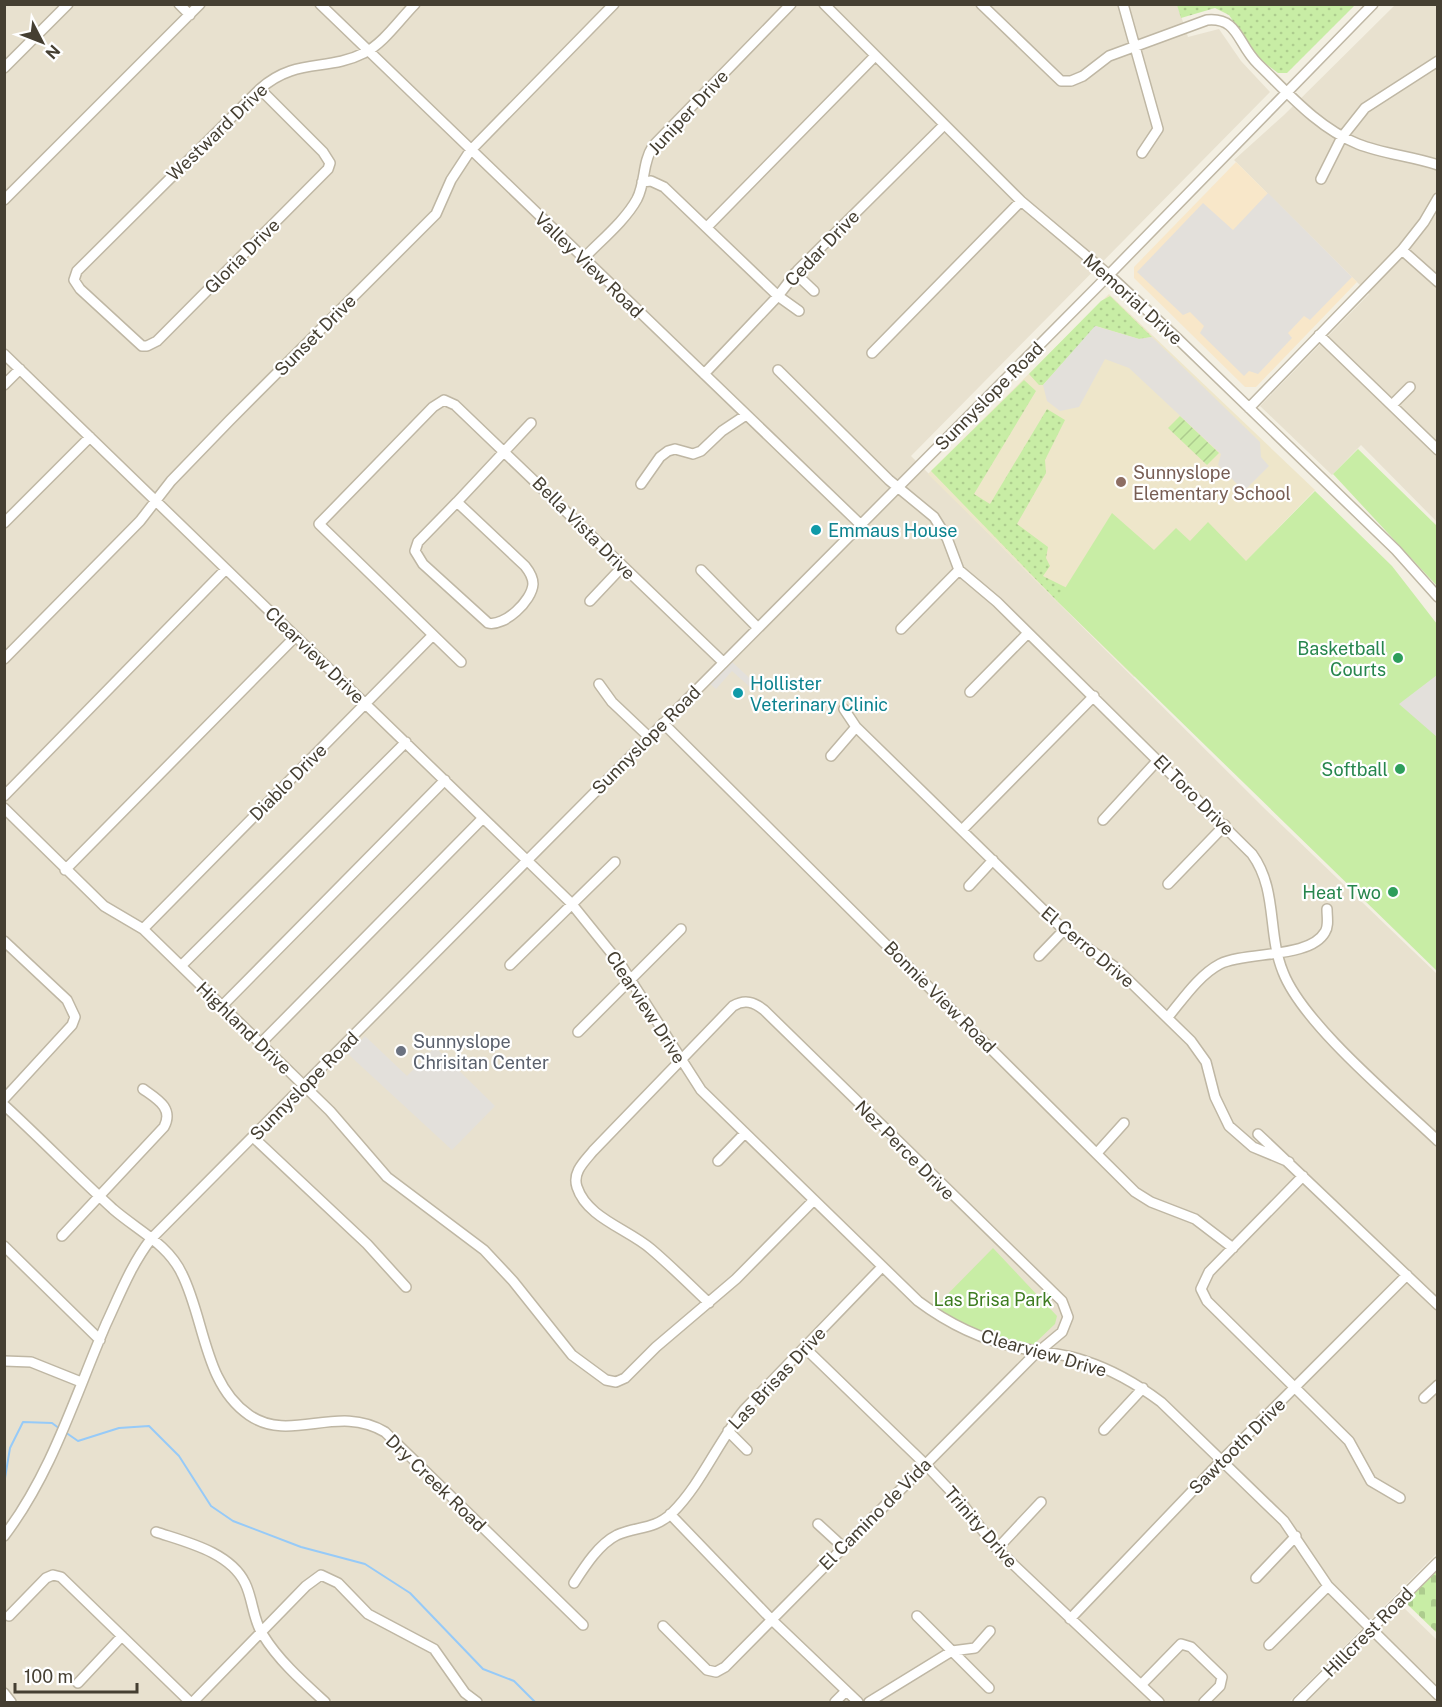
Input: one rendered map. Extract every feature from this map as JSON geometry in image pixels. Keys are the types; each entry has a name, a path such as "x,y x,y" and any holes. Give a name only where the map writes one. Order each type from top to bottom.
{"street":[{"path":"4,68 68,4"},
{"path":"179,4 190,15"},
{"path":"4,200 201,4"},
{"name":"Valley View Road","path":"320,4 470,151 861,525"},
{"path":"368,51 415,4"},
{"name":"Sunset Drive","path":"4,659 140,521 154,501 230,420 436,214 451,180 470,151 614,4"},
{"name":"Juniper Drive","path":"583,259 632,206 642,182 644,163 654,146 791,4"},
{"name":"Memorial Drive","path":"824,4 943,126 1021,201 1109,275 1396,550 1437,597"},
{"path":"981,4 1061,81 1071,81 1083,76 1109,56 1136,48 1207,20 1221,18 1229,22 1242,46 1256,63 1321,122 1342,137 1378,151 1437,165"},
{"path":"1123,4 1158,129 1142,153"},
{"name":"Sunnyslope Road","path":"4,1536 36,1491 132,1268 151,1239 861,525 897,485 1109,275 1373,4"},
{"name":"Westward Drive","path":"74,280 81,267 260,89 292,69 368,51"},
{"path":"707,227 875,56"},
{"path":"1321,179 1342,137 1365,108 1437,61"},
{"name":"Gloria Drive","path":"74,280 138,344 147,346 157,341 324,175 329,166 328,157 260,89"},
{"name":"Cedar Drive","path":"704,374 778,296 795,273 943,126"},
{"path":"642,182 651,181 664,187 778,296 799,311"},
{"path":"1249,408 1402,250 1424,222 1437,198"},
{"path":"872,353 1021,201"},
{"path":"1402,250 1437,282"},
{"path":"795,273 814,291"},
{"path":"1319,334 1437,450"},
{"name":"Clearview Drive","path":"4,354 571,903 602,938 701,1090 918,1301 946,1321 999,1343 1083,1360 1143,1388 1222,1460 1284,1521 1296,1536 1314,1569 1328,1586 1437,1695"},
{"path":"4,385 20,369"},
{"path":"778,370 942,527 959,570 901,629"},
{"path":"1392,405 1410,387"},
{"name":"Bella Vista Drive","path":"432,636 319,524 441,401 455,405 505,451 723,662"},
{"path":"641,484 660,457 675,449 693,454 701,451 722,431 746,415"},
{"path":"457,502 525,566 532,577 533,585 528,596 512,614 497,624 488,623 423,564 415,551 418,542 531,423"},
{"path":"4,523 90,437"},
{"path":"590,601 623,566"},
{"path":"4,796 226,569"},
{"path":"701,570 758,627"},
{"name":"El Toro Drive","path":"959,570 978,584 1094,696 1252,854 1264,873 1271,897 1277,952 1287,982 1310,1014 1437,1141"},
{"path":"970,692 1028,633"},
{"path":"432,636 461,662"},
{"name":"Diablo Drive","path":"143,929 432,636"},
{"path":"65,870 295,637"},
{"path":"599,684 612,702 649,737"},
{"path":"962,830 1094,696"},
{"name":"El Cerro Drive","path":"844,709 856,727 1064,930 1115,967 1168,1017 1202,1054 1215,1097 1229,1126 1253,1147 1289,1162"},
{"name":"Bonnie View Road","path":"663,723 1135,1192 1150,1202 1195,1219 1233,1248"},
{"path":"831,756 856,727"},
{"path":"181,966 406,742"},
{"path":"1103,819 1158,760"},
{"path":"222,1006 445,780"},
{"name":"Highland Drive","path":"4,808 65,870 110,911 143,929 303,1086 387,1177 469,1238 499,1265 581,1364 610,1382 625,1378 673,1331 709,1303"},
{"path":"260,1044 483,818"},
{"path":"1167,884 1225,825"},
{"path":"969,886 993,860"},
{"path":"510,965 615,862"},
{"path":"1168,1017 1217,966 1232,960 1277,952 1318,940 1327,928 1327,909"},
{"path":"578,1032 681,929"},
{"path":"1039,956 1064,930"},
{"path":"4,941 67,1000 75,1017 72,1025 4,1099"},
{"name":"Nez Perce Drive","path":"680,1060 733,1006 740,1002 750,1002 764,1011 1060,1300"},
{"path":"680,1060 593,1151 576,1176 580,1193 597,1213 650,1248 709,1303 813,1201"},
{"path":"62,1236 166,1123 165,1108 143,1089"},
{"name":"Dry Creek Road","path":"4,1105 100,1196 173,1258 196,1305 219,1382 236,1404 254,1418 275,1425 291,1426 358,1420 385,1432 583,1625"},
{"path":"1096,1153 1124,1123"},
{"path":"718,1161 744,1134"},
{"name":"El Cerro Drive","path":"1258,1134 1437,1305"},
{"path":"254,1137 367,1244 406,1287"},
{"path":"1303,1176 1209,1272 1200,1289 1206,1300 1353,1445 1371,1481 1400,1498"},
{"path":"4,1246 100,1340"},
{"name":"Las Brisas Drive","path":"574,1583 610,1540 624,1533 653,1526 670,1514 698,1480 728,1431 744,1410 882,1267"},
{"name":"Sawtooth Drive","path":"1070,1619 1222,1460 1407,1275"},
{"name":"El Camino de Vida","path":"663,1626 704,1668 716,1672 725,1667 842,1546 1037,1352 1062,1332 1067,1323 1066,1308 1060,1300"},
{"name":"Trinity Drive","path":"805,1347 925,1464 960,1501 997,1549 1159,1702"},
{"path":"4,1360 31,1362 81,1382"},
{"path":"1424,1398 1437,1385"},
{"path":"1104,1431 1143,1388"},
{"path":"728,1431 747,1450"},
{"path":"997,1549 1041,1502"},
{"path":"670,1514 772,1620 858,1702"},
{"path":"818,1524 842,1546"},
{"path":"156,1532 199,1546 234,1568 245,1582 261,1634 290,1670 325,1702"},
{"path":"1256,1578 1296,1536"},
{"name":"Hillcrest Road","path":"1302,1701 1437,1562"},
{"path":"9,1616 46,1578 58,1576 72,1585 191,1702 261,1634 306,1586 321,1575 338,1583 368,1614 434,1649 465,1693 477,1702"},
{"path":"1269,1645 1328,1586"},
{"path":"917,1616 989,1688"},
{"path":"869,1702 952,1652 975,1648 990,1631"},
{"path":"78,1683 122,1636"},
{"path":"1138,1682 1181,1644 1191,1647 1222,1677 1220,1686 1204,1702"},
{"path":"835,1702 846,1691"},
{"path":"4,1693 11,1702"}],"shaded area":[{"path":"1177,4 1188,37 1219,29 1241,61 1270,92 911,456 1263,807 1437,974 1437,1553 1289,1702 5,1702 5,5"},
{"path":"1395,5 1437,5 1437,522 1361,445 1332,475 1260,406 1369,294 1234,160 1284,115"},
{"path":"1236,162 1357,282 1256,387 1245,387 1134,278 1134,267"},
{"path":"1268,193 1352,277 1310,320 1304,316 1288,333 1292,338 1258,374 1249,371 1244,376 1200,333 1204,326 1190,312 1183,315 1137,272 1203,203 1233,230"},
{"name":"Sunnyslope Elementary School","path":"1109,294 1315,490 1134,677 928,474"},
{"path":"1095,326 1139,339 1152,337 1260,442 1261,457 1269,466 1244,491 1218,465 1221,454 1129,368 1105,359 1079,407 1060,411 1047,401 1043,385"},
{"path":"731,661 756,684 751,688 732,671 716,689 709,683"},
{"path":"1437,675 1437,737 1399,704"},
{"path":"365,1036 407,1076 435,1047 495,1106 452,1150 348,1054"},
{"path":"1402,1606 1437,1640 1437,1702 1305,1702"}],"green space":[{"path":"1177,5 1355,5 1287,73 1278,73 1258,58 1229,15 1215,8 1181,18"},
{"path":"1110,296 1152,337 1139,339 1096,326 1043,385 1039,385 1029,374 1101,301"},
{"path":"1024,380 1036,391 974,494 990,504 1047,409 1065,420 1045,460 1046,473 1017,524 1048,547 1046,558 1050,566 1043,576 1067,588 1057,601 931,471"},
{"path":"1180,416 1219,453 1207,465 1168,428"},
{"path":"1358,449 1437,526 1437,586 1333,474"},
{"path":"1315,491 1392,566 1437,624 1437,971 1057,601 1112,513 1154,550 1176,528 1190,541 1208,522 1246,561"},
{"name":"Las Brisa Park","path":"993,1248 1057,1316 1055,1324 1034,1344 1009,1342 968,1328 935,1307"},
{"path":"1437,1571 1437,1633 1405,1602"}],"waterway":[{"path":"4,1484 10,1448 23,1422 52,1423 60,1429"},
{"path":"65,1432 78,1441 119,1428 149,1426 179,1456 211,1506 233,1521 301,1547 365,1564 410,1593 483,1669 514,1681 535,1702"}],"place":[{"name":"Sunnyslope Elementary School","path":"1121,482"},
{"name":"Emmaus House","path":"816,530"},
{"name":"Basketball Courts","path":"1398,658"},
{"name":"Hollister Veterinary Clinic","path":"738,693"},
{"name":"Softball","path":"1400,769"},
{"name":"Heat Two","path":"1393,892"},
{"name":"Sunnyslope Chrisitan Center","path":"401,1051"}]}
